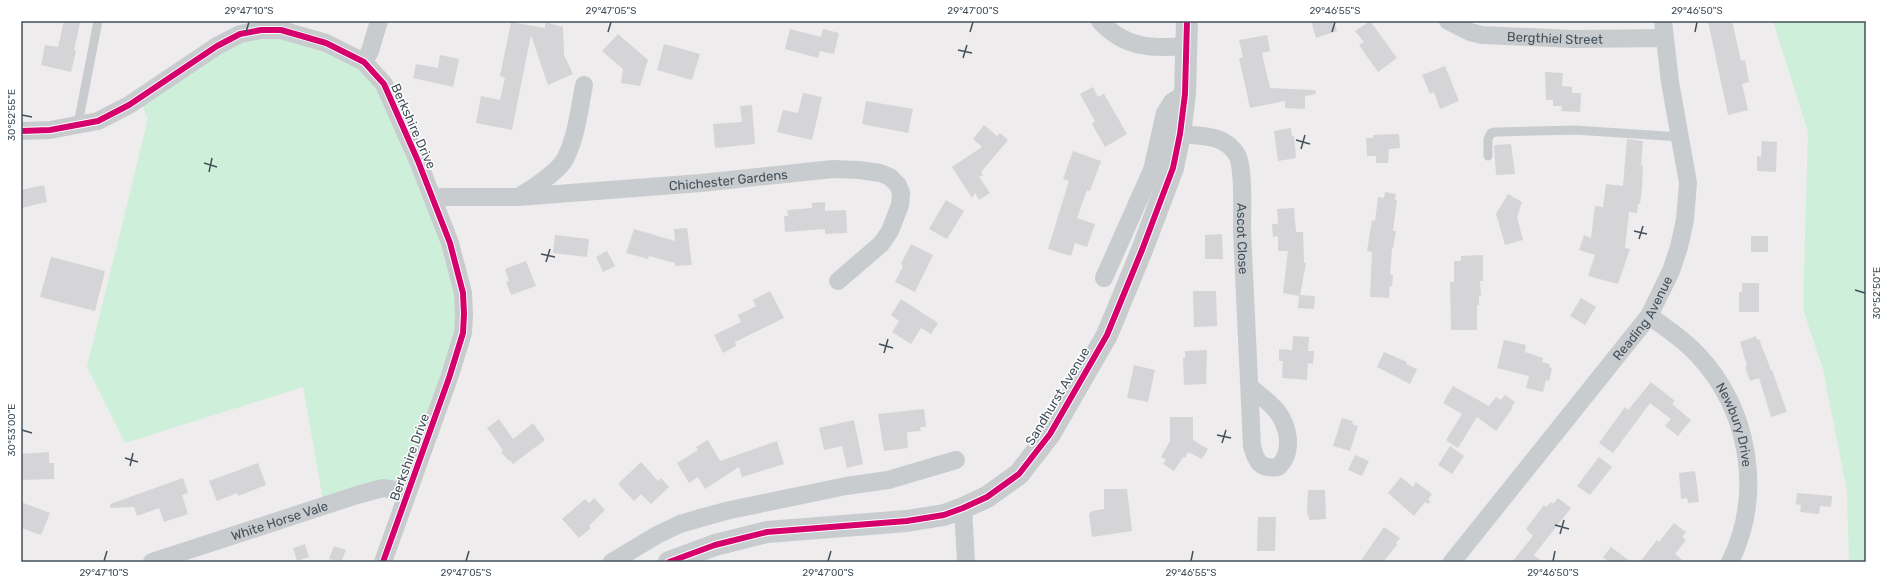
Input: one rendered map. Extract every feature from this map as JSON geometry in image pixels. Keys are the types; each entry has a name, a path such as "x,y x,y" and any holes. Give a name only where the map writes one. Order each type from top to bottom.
{"street":[{"path":"364,62 370,51 379,21"},
{"path":"1100,21 1109,31 1133,44 1164,48 1186,46"},
{"name":"Sandhurst Avenue","path":"669,562 715,545 766,532 907,521 944,515 987,498 1019,474 1050,434 1069,403 1110,328 1142,250 1172,168 1180,134 1185,94 1187,21"},
{"name":"Bergthiel Street","path":"1448,21 1470,32 1482,35 1572,39 1663,30"},
{"name":"Berkshire Drive","path":"21,131 50,130 98,121 129,105 217,46 240,34 261,30 281,30 326,43 364,62 384,84 433,198 450,243 463,293 464,314 463,333 449,378 383,562"},
{"name":"Reading Avenue","path":"1452,562 1649,316 1671,271 1685,220 1688,184 1663,30"},
{"path":"518,197 541,182 564,160 575,134 584,85"},
{"path":"1104,278 1152,170 1165,113 1172,102 1185,94"},
{"name":"Ascot Close","path":"1180,134 1216,138 1226,142 1238,156 1241,174 1250,387"},
{"name":"Chichester Gardens","path":"433,198 443,196 518,197 701,183 833,169 859,170 880,173 890,177 898,185 901,193 900,205 890,230 880,244 838,281"},
{"name":"Newbury Drive","path":"1649,316 1679,338 1701,359 1719,381 1734,408 1740,425 1748,463 1748,501 1738,547 1730,562"},
{"path":"612,562 657,535 680,524 730,510 839,488 888,480 956,460"},
{"name":"White Horse Vale","path":"159,561 357,495 383,488 407,492"},
{"path":"963,508 966,562"}],"lane":[{"path":"78,124 98,21"},
{"path":"1488,156 1488,138 1491,133 1496,132 1574,130 1681,137"}],"green space":[{"path":"1773,21 1866,21 1866,562 1849,562 1847,491 1823,369 1803,309 1808,132"},
{"path":"237,34 303,35 383,83 466,311 408,492 324,505 303,387 125,443 87,367 148,119 139,97"}],"building":[{"path":"64,21 80,23 71,72 41,65 45,45 58,47"},
{"path":"1311,21 1334,21 1337,31 1316,38"},
{"path":"1370,21 1397,58 1378,72 1359,45 1364,42 1355,31"},
{"path":"1708,21 1732,21 1741,61 1745,60 1749,82 1742,84 1748,110 1728,115"},
{"path":"511,22 545,28 545,22 563,27 564,55 573,74 548,85 531,35 512,130 476,123 481,96 500,100 505,78 500,76"},
{"path":"790,29 821,37 823,29 839,33 834,54 820,51 818,58 785,49"},
{"path":"618,34 648,60 640,86 621,83 623,69 602,51"},
{"path":"1267,35 1270,51 1262,53 1270,88 1315,90 1316,94 1305,96 1305,109 1285,108 1285,101 1250,108 1239,58 1243,57 1239,40"},
{"path":"664,44 700,54 692,80 657,70"},
{"path":"440,55 459,59 453,87 413,78 416,64 438,68"},
{"path":"1445,66 1459,101 1440,109 1434,92 1430,94 1422,75"},
{"path":"1545,72 1563,73 1562,86 1572,87 1572,93 1581,93 1580,112 1561,111 1562,106 1553,106 1553,100 1546,100"},
{"path":"1093,87 1098,97 1104,94 1127,134 1105,147 1092,124 1095,121 1080,94"},
{"path":"803,93 822,97 812,140 777,132 783,110 798,113"},
{"path":"866,101 913,109 908,133 862,124"},
{"path":"752,105 755,144 715,148 713,124 742,122 740,106"},
{"path":"984,125 997,136 1000,133 1008,140 981,172 983,175 979,177 990,193 979,200 975,193 972,198 952,167 982,147 973,139"},
{"path":"1291,128 1292,136 1294,136 1296,158 1278,161 1274,131"},
{"path":"1399,134 1400,148 1389,149 1388,163 1376,163 1376,156 1367,156 1366,138 1373,138 1373,135"},
{"path":"1627,139 1643,141 1641,166 1643,166 1642,188 1637,213 1629,212 1625,248 1630,249 1618,284 1588,276 1595,255 1579,250 1584,235 1591,238 1595,206 1603,207 1606,184 1623,186"},
{"path":"1762,141 1777,142 1776,172 1757,171 1757,156 1761,157"},
{"path":"1511,144 1515,174 1496,175 1494,145"},
{"path":"1073,151 1101,161 1090,191 1087,190 1077,218 1095,224 1087,247 1075,243 1071,256 1048,249 1069,181 1063,179"},
{"path":"44,185 47,202 21,208 21,190"},
{"path":"1385,192 1396,194 1395,200 1397,200 1393,231 1396,231 1392,248 1390,274 1393,275 1389,298 1370,297 1372,252 1367,251 1372,220 1375,221 1378,197 1384,198"},
{"path":"1508,194 1522,202 1517,217 1523,240 1505,245 1496,214"},
{"path":"946,200 964,211 947,239 929,229"},
{"path":"825,202 825,211 846,210 847,233 825,234 825,229 785,232 784,216 788,216 787,210 812,208 812,203"},
{"path":"1294,208 1296,232 1303,232 1304,263 1306,263 1300,295 1315,296 1314,309 1298,308 1299,296 1283,293 1288,251 1278,251 1278,236 1273,237 1272,224 1278,224 1277,209"},
{"path":"687,228 692,265 675,266 675,263 649,256 648,259 626,253 634,229 675,241 674,229"},
{"path":"1222,234 1223,259 1205,259 1205,235"},
{"path":"555,235 589,239 587,257 553,253"},
{"path":"1751,236 1768,236 1768,252 1751,252"},
{"path":"911,244 933,255 915,292 895,282 903,266 901,264"},
{"path":"607,251 615,266 603,272 596,257"},
{"path":"1483,255 1483,281 1480,281 1481,296 1479,296 1479,305 1477,305 1477,330 1451,330 1450,282 1454,282 1454,261 1461,261 1461,256"},
{"path":"51,257 105,271 95,311 40,297"},
{"path":"526,261 536,286 511,295 506,282 509,281 505,269"},
{"path":"1742,283 1759,283 1759,312 1739,312 1739,292 1742,292"},
{"path":"770,291 784,318 735,342 736,346 723,353 714,335 741,322 738,315 756,306 753,300"},
{"path":"1193,291 1216,291 1217,326 1194,327"},
{"path":"1581,298 1596,307 1585,325 1570,316"},
{"path":"901,299 938,323 931,334 921,328 911,344 892,332 899,321 891,315"},
{"path":"1293,336 1309,337 1308,351 1314,351 1313,364 1308,363 1307,380 1282,378 1283,361 1279,361 1279,349 1292,350"},
{"path":"1756,336 1757,340 1759,339 1772,370 1787,412 1771,417 1759,378 1750,381 1745,367 1747,366 1740,342"},
{"path":"1504,340 1526,345 1525,352 1543,358 1542,362 1550,364 1549,367 1552,368 1549,381 1546,380 1543,392 1526,388 1529,376 1497,368"},
{"path":"1207,350 1206,384 1184,385 1183,358 1185,358 1185,351"},
{"path":"1384,352 1407,362 1406,364 1417,369 1410,384 1377,367"},
{"path":"1134,365 1155,370 1148,402 1127,398"},
{"path":"1651,382 1675,401 1672,404 1691,420 1678,436 1665,426 1671,419 1650,403 1613,453 1599,443 1625,407 1628,410"},
{"path":"1453,386 1489,406 1496,397 1501,400 1505,395 1515,402 1511,408 1512,409 1496,431 1477,417 1458,448 1446,440 1462,414 1443,403"},
{"path":"924,409 926,427 920,427 921,431 907,432 908,448 884,451 878,414"},
{"path":"1170,417 1193,417 1193,440 1208,449 1202,459 1188,452 1174,471 1163,464 1166,460 1161,457 1170,441"},
{"path":"1342,418 1353,421 1352,424 1358,426 1350,451 1333,446"},
{"path":"499,419 513,439 533,423 545,440 513,464 501,452 503,450 487,428"},
{"path":"854,420 863,464 847,468 842,446 824,450 819,428"},
{"path":"708,440 720,461 777,441 784,464 742,477 739,467 705,489 698,477 689,483 677,463 698,450 696,447"},
{"path":"1450,446 1464,456 1452,474 1438,465"},
{"path":"49,452 49,463 54,463 54,479 21,480 21,454"},
{"path":"1355,455 1369,461 1362,476 1348,470"},
{"path":"1599,457 1612,467 1590,495 1577,486"},
{"path":"641,462 658,481 661,478 669,487 651,504 641,494 634,501 618,484"},
{"path":"258,463 266,485 238,496 237,493 217,501 209,481"},
{"path":"1695,471 1699,502 1688,503 1687,498 1681,499 1679,473"},
{"path":"1401,477 1413,487 1416,482 1432,494 1428,499 1430,501 1429,504 1425,502 1414,516 1388,493"},
{"path":"183,478 188,493 182,495 188,514 164,522 159,508 137,516 134,507 110,508 110,504"},
{"path":"1104,489 1127,489 1132,531 1092,537 1089,513 1104,509"},
{"path":"1308,490 1325,490 1326,519 1309,520 1309,515 1307,516"},
{"path":"1797,493 1832,496 1831,507 1820,506 1819,514 1800,512 1801,505 1796,504"},
{"path":"594,498 605,510 589,526 591,528 579,538 562,519 585,499 589,503"},
{"path":"1558,498 1571,508 1534,555 1543,562 1512,562 1533,536 1526,529 1544,505 1546,507 1551,502 1553,504"},
{"path":"21,502 50,513 41,535 21,528"},
{"path":"1258,517 1276,517 1275,551 1257,551"},
{"path":"1674,523 1686,532 1682,537 1686,540 1675,554 1685,562 1640,562 1657,540 1659,542"},
{"path":"1384,527 1400,538 1396,543 1397,545 1383,562 1360,562"},
{"path":"305,544 309,557 297,561 293,548"},
{"path":"334,546 346,550 341,562 329,559"},
{"path":"1611,547 1631,562 1609,562 1603,557"}],"cycle path":[{"path":"669,562 715,545 767,532 907,521 944,515 987,497 1019,474 1050,434 1107,335 1142,250 1173,168 1180,134 1185,94 1187,21"},
{"path":"21,131 50,130 98,121 129,105 217,46 240,34 261,30 281,30 326,43 364,62 384,84 418,161 450,243 463,293 464,314 463,333 449,378 383,562"}]}
